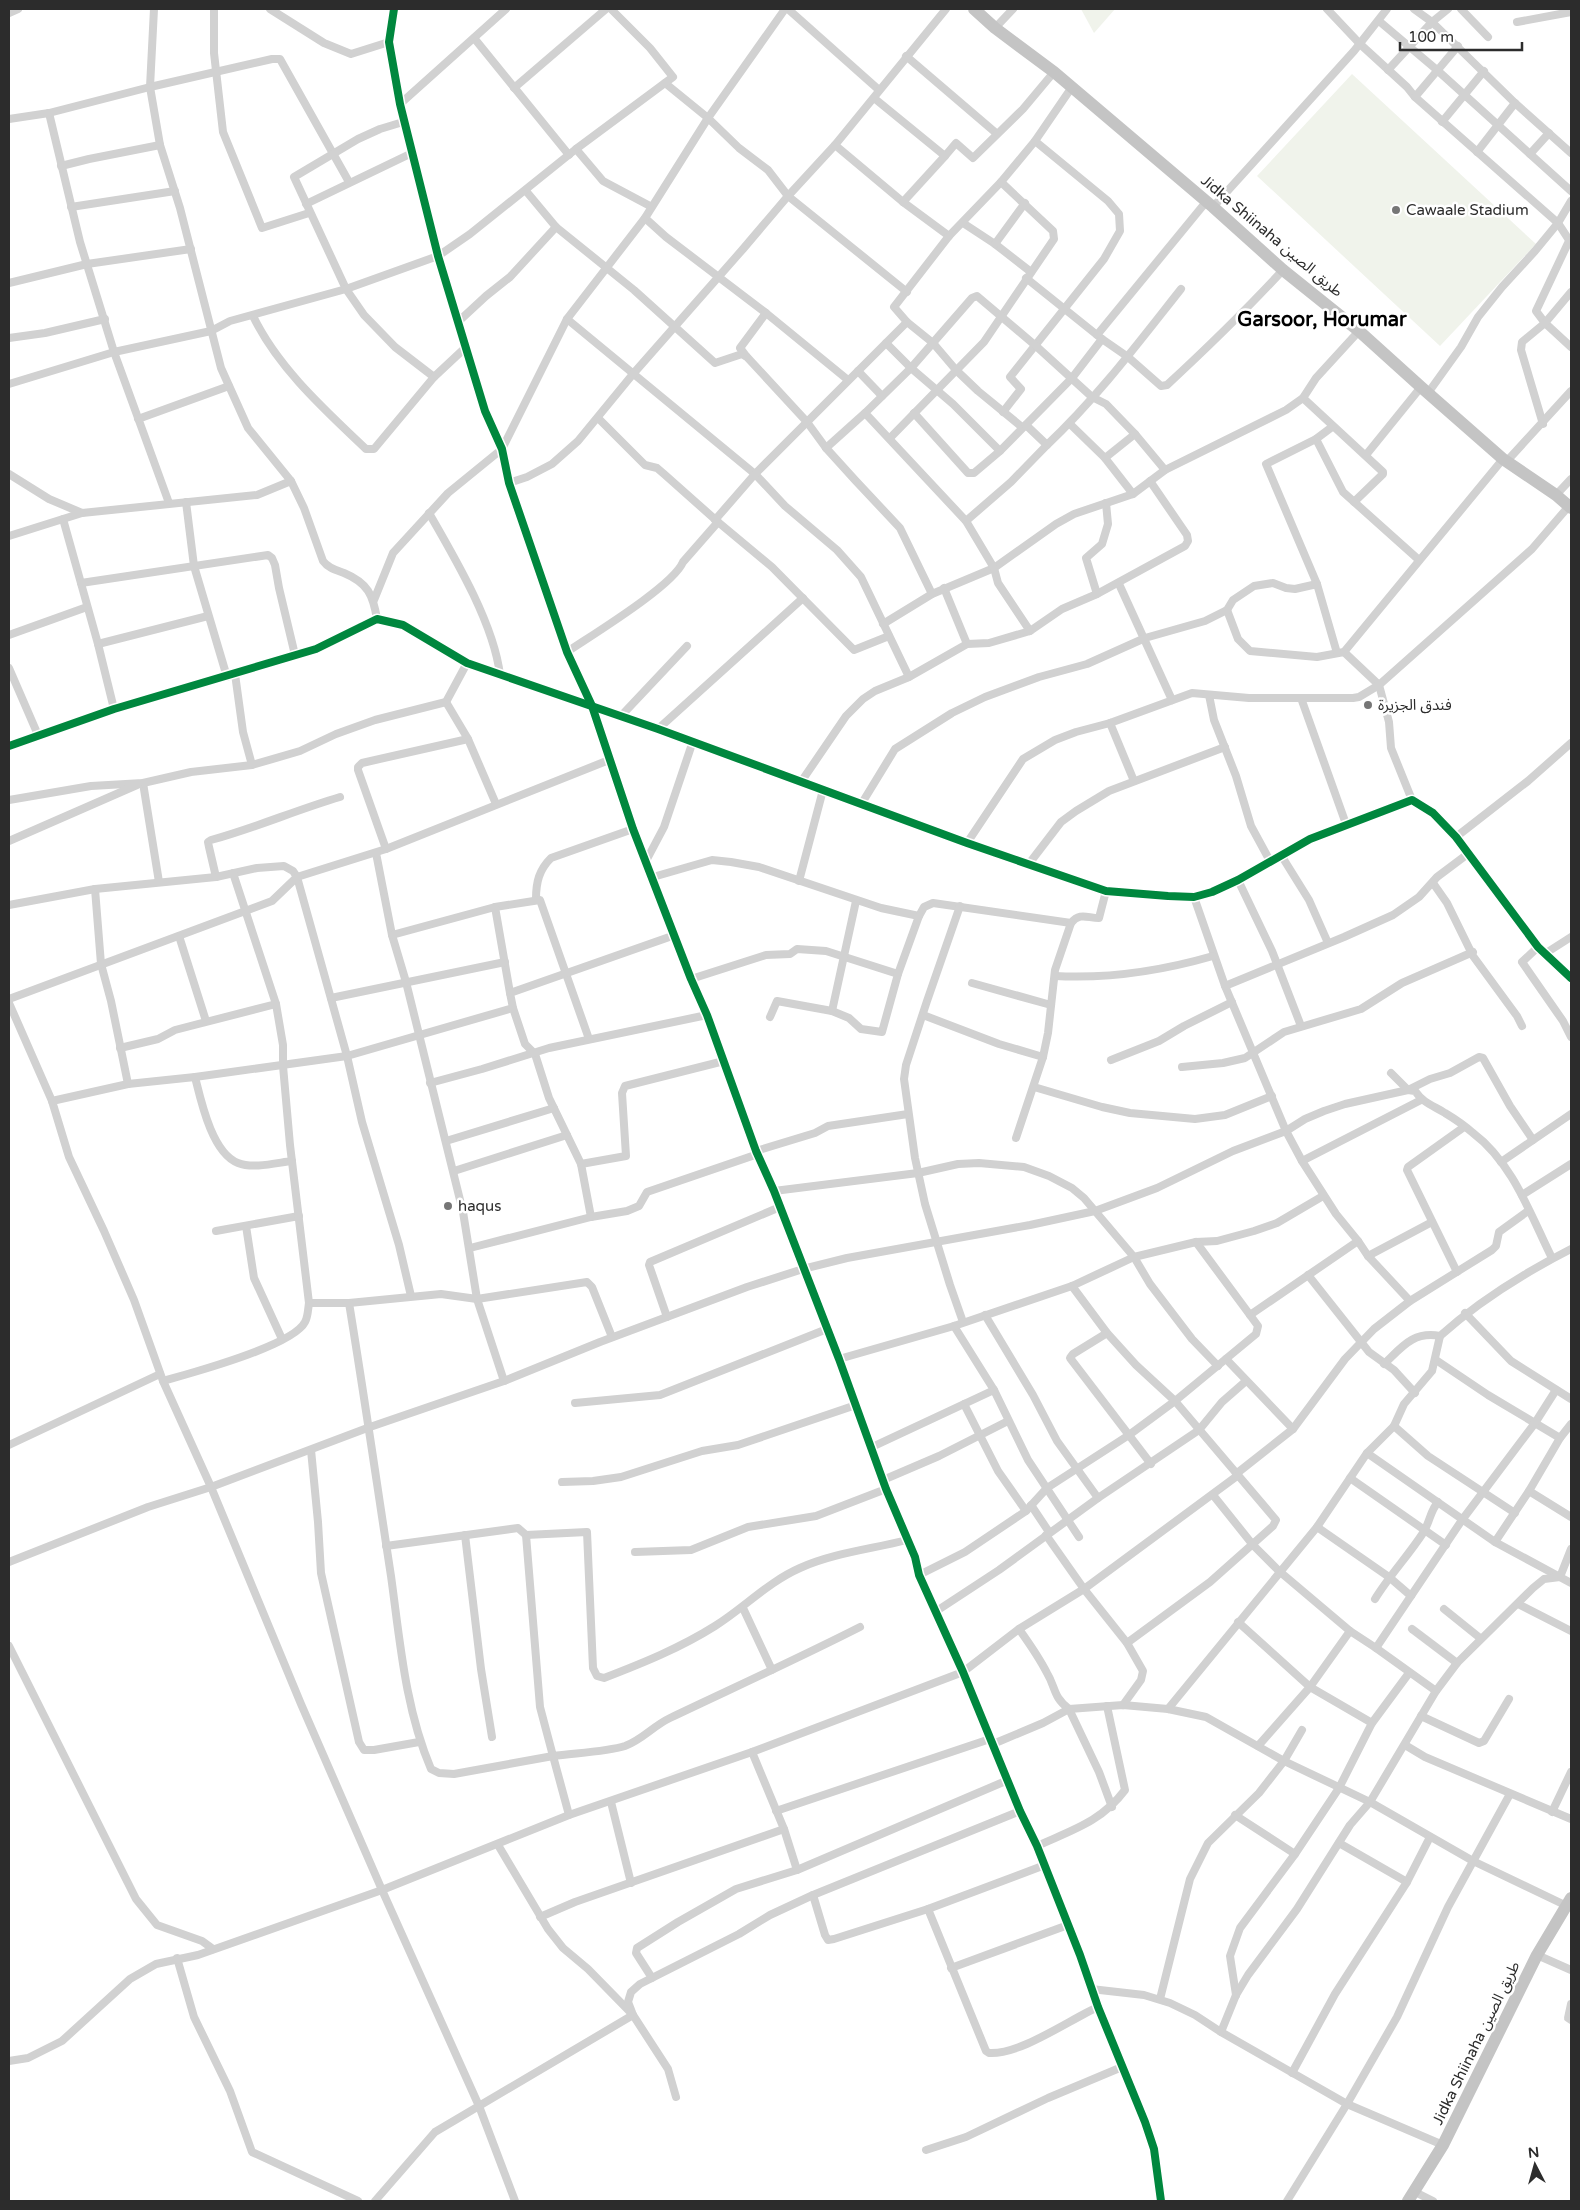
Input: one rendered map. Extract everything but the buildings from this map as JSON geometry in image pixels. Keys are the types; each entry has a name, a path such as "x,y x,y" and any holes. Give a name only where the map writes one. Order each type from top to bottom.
{"main road":[{"name":"Jidka Shiinaha طريق الصين","path":"974,9 995,28 1072,87 1210,204 1283,270 1359,330 1424,390 1505,460 1556,494 1570,507"},
{"name":"Jidka Shiinaha طريق الصين","path":"1410,2196 1443,2145 1537,1955 1569,1902"}],"street":[{"path":"9,13 18,9"},
{"path":"154,9 150,87 160,145 191,249 210,331 229,386 248,428 291,481 304,508 323,561 328,567 356,578 363,584 374,600 377,619"},
{"path":"214,9 214,53 223,132 262,228 309,213"},
{"path":"270,9 324,43 351,54 390,42"},
{"path":"394,9 390,42 403,122 438,256 485,411 502,449 509,483 567,652 592,706 633,829 691,979 707,1015 757,1153 774,1191 872,1447 886,1489 915,1558 919,1575 963,1672 1020,1811 1045,1865 1098,2007 1146,2122 1154,2149 1161,2201"},
{"path":"400,104 506,9"},
{"path":"514,88 606,9"},
{"path":"9,384 114,352 210,331 230,321 346,289 438,256 470,234 576,149 673,77 650,48 611,9"},
{"path":"374,600 390,557 429,513 476,468 502,449 567,319 645,218 650,206 708,118 787,9 876,94 945,156"},
{"path":"509,483 527,477 552,464 578,441 633,374 788,196 835,145 946,9"},
{"path":"995,28 1013,9"},
{"path":"1327,9 1360,44 1407,86 1415,97 1558,223 1570,242 1536,308 1537,315 1571,347"},
{"path":"914,413 968,473 974,473 1000,451 1072,378 1099,337 1210,204 1360,44 1387,9"},
{"path":"1414,9 1432,22 1515,103 1571,153"},
{"path":"1388,70 1432,22 1448,9"},
{"path":"1461,9 1488,37"},
{"path":"1517,22 1571,12"},
{"path":"1379,21 1438,70 1571,191"},
{"path":"474,38 569,155"},
{"path":"1415,97 1458,46"},
{"path":"906,56 996,133"},
{"path":"9,119 49,113 150,87 272,59 280,59 350,182"},
{"path":"1442,122 1484,71"},
{"path":"903,202 945,156 953,144 956,144 972,157 975,157 996,133 1023,109 1054,72"},
{"path":"665,84 708,118 739,148 768,170 788,196 907,292"},
{"path":"1047,445 1003,412 956,370 894,308 949,236 1001,182 1035,141 1072,87"},
{"path":"1477,152 1515,103"},
{"path":"49,113 71,207 114,352 170,503"},
{"path":"403,122 380,129 333,154 294,175 294,180 346,289 364,315 380,333 434,377"},
{"path":"1530,154 1549,133"},
{"path":"1003,412 1021,389 1010,377 1064,310 1112,246 1120,231 1118,214 1108,201 1035,141"},
{"path":"61,166 160,145"},
{"path":"835,145 903,202 949,236"},
{"path":"576,149 603,181 650,206"},
{"path":"306,204 412,153"},
{"path":"890,438 984,342 1054,238 1054,235 1025,203 1001,182"},
{"path":"71,207 175,191"},
{"path":"526,191 556,227 715,363 742,354 747,357"},
{"path":"1366,455 1461,347 1478,317 1558,223 1571,201"},
{"path":"995,244 1025,203"},
{"path":"645,218 848,380"},
{"path":"963,223 995,244 1064,310 1128,357 1159,385 1167,385 1249,307 1283,270"},
{"path":"459,321 510,277 556,227"},
{"path":"9,283 87,264 191,249"},
{"path":"966,520 1011,482 1070,424 1092,396 1128,357 1181,289"},
{"path":"1543,424 1521,350 1522,342 1545,323 1571,292"},
{"path":"826,448 865,413 910,368 975,296 1036,346 1092,396 1106,404 1135,434 1165,470"},
{"path":"766,313 740,348 807,422 826,448 900,528 932,594"},
{"path":"253,316 273,352 324,408 368,450 374,449 434,377 465,348"},
{"path":"9,338 45,333 105,319"},
{"path":"567,319 755,474 785,506 836,550 862,577 882,624 909,677"},
{"path":"567,652 662,586 680,569 683,562 755,474 907,322"},
{"path":"882,624 944,588 994,568 1056,524 1074,514 1133,494 1165,470 1286,410 1303,398 1316,378 1359,330"},
{"path":"886,343 910,368 937,389 1000,451"},
{"path":"858,371 882,396"},
{"path":"138,419 229,386"},
{"path":"1227,610 1238,639 1250,651 1317,657 1341,652 1505,460 1543,424 1571,391"},
{"path":"1303,398 1332,427 1366,455 1384,474 1354,502"},
{"path":"865,413 966,520 994,568 998,583 1030,631"},
{"path":"598,418 645,465 657,468 716,521 772,567 854,650 889,636"},
{"path":"1070,424 1105,458 1133,494"},
{"path":"1332,427 1316,439 1266,464 1317,584 1341,652 1379,685 1389,722 1391,748 1412,800 1434,813 1456,837 1538,947 1571,978"},
{"path":"1105,458 1135,434"},
{"path":"1316,439 1343,492 1419,560"},
{"path":"9,474 49,499 82,513"},
{"path":"1556,494 1571,479"},
{"path":"9,536 82,513 257,495 291,481"},
{"path":"801,782 828,740 858,703 875,692 909,677 967,644 989,643 1030,631 1062,610 1119,584 1185,546 1188,541 1187,535 1150,481"},
{"path":"186,502 194,566 227,677"},
{"path":"1097,594 1086,558 1102,544 1108,524 1106,503"},
{"path":"967,843 1023,759 1055,740 1192,693 1301,698 1359,697 1379,685 1532,549 1570,507"},
{"path":"429,513 493,639 500,675"},
{"path":"63,519 98,644 114,710"},
{"path":"81,583 268,555 272,558 296,655"},
{"path":"862,804 895,749 946,717 985,696 1040,677 1087,664 1145,638 1205,621 1227,610 1233,600 1254,586 1263,583 1273,583 1295,589 1317,584"},
{"path":"1119,584 1172,700"},
{"path":"944,588 967,644"},
{"path":"658,729 803,598"},
{"path":"9,635 87,607"},
{"path":"98,644 208,616"},
{"path":"9,746 114,710 316,649 377,619 403,625 467,663 693,741 967,843 1106,891 1194,897 1212,892 1238,880 1310,839 1412,800"},
{"path":"621,716 687,646"},
{"path":"9,800 91,786 143,783 191,772 252,765 293,753 375,720 446,702 467,663"},
{"path":"9,668 38,735"},
{"path":"235,674 243,732 252,765"},
{"path":"1208,695 1214,720 1225,747 1250,826 1270,861"},
{"path":"1301,698 1346,824"},
{"path":"446,702 468,739 496,804"},
{"path":"1110,722 1134,781"},
{"path":"386,849 358,770 359,764 468,739"},
{"path":"646,861 664,827 693,741"},
{"path":"1456,837 1528,781 1571,743"},
{"path":"1028,865 1061,822 1109,791 1225,747"},
{"path":"515,2201 479,2106 382,1890 211,1486 162,1378 130,1291 69,1156 52,1101 9,1001 101,964 272,901 297,877 376,853 609,760"},
{"path":"9,841 143,783"},
{"path":"143,783 159,882"},
{"path":"799,881 823,790"},
{"path":"216,877 208,842 211,840 254,828 304,808 340,797"},
{"path":"536,899 536,883 541,868 552,858 633,829"},
{"path":"376,853 392,936 406,982 430,1083 454,1171 470,1248 477,1298 504,1381"},
{"path":"1225,986 1398,912 1419,897 1437,877 1469,853"},
{"path":"1281,855 1308,900 1328,943"},
{"path":"653,877 712,860 759,867 856,901 919,916"},
{"path":"9,904 95,889 216,877 284,866 293,871 297,877 331,998 362,1122 399,1245 411,1296"},
{"path":"9,1446 162,1378 234,1360 282,1339 298,1330 305,1322 309,1303 282,1066 283,1045 276,1004 233,873"},
{"path":"1238,880 1277,964 1301,1026"},
{"path":"1432,883 1447,904 1473,952 1473,956 1517,1016 1522,1026"},
{"path":"95,889 101,964 112,1001 128,1084"},
{"path":"1016,1138 1043,1057 1055,976 1071,923 1076,917 1081,916 1099,918 1106,891"},
{"path":"1194,897 1225,986 1286,1131 1302,1161 1323,1196 1368,1256 1410,1301"},
{"path":"392,936 495,907 536,899 540,900 589,1039"},
{"path":"832,1011 856,901"},
{"path":"770,1017 777,1001 832,1011 849,1018 861,1029 882,1032 898,974 919,916 928,904 960,906 1071,923"},
{"path":"960,906 906,1064 904,1079 908,1114 925,1204 963,1322"},
{"path":"495,907 512,1008 525,1044 535,1054 554,1108 581,1164 591,1217"},
{"path":"510,993 675,935"},
{"path":"179,936 206,1021"},
{"path":"1546,953 1571,937"},
{"path":"1538,947 1522,962 1563,1020 1571,1037"},
{"path":"691,979 766,955 790,954 796,949 826,951 898,974"},
{"path":"1182,1067 1223,1063 1245,1058 1284,1032 1362,1009 1402,983 1473,952"},
{"path":"1055,976 1105,976 1172,968 1213,956"},
{"path":"331,998 505,962"},
{"path":"972,983 1051,1005"},
{"path":"1111,1060 1159,1041 1232,1002"},
{"path":"120,1048 158,1039 175,1030 206,1021 276,1004"},
{"path":"52,1101 128,1084 282,1066 347,1056 512,1008"},
{"path":"430,1083 535,1054 549,1048 707,1015"},
{"path":"923,1015 999,1044 1043,1057"},
{"path":"9,1562 148,1507 504,1381 667,1317 803,1269 847,1258 1095,1211 1157,1188 1233,1151 1286,1131 1305,1119 1331,1109 1408,1090 1430,1079 1450,1073 1481,1057 1533,1140"},
{"path":"581,1164 626,1156 622,1093 625,1086 724,1061"},
{"path":"1391,1074 1408,1090 1415,1091 1421,1100 1444,1112 1474,1133 1501,1162 1522,1195 1552,1258"},
{"path":"195,1077 211,1127 228,1156 236,1162 244,1164 292,1161"},
{"path":"1034,1087 1102,1107 1130,1113 1195,1119 1224,1115 1272,1096"},
{"path":"1302,1161 1421,1100"},
{"path":"446,1140 554,1108"},
{"path":"470,1248 591,1217 636,1208 647,1192 816,1133 828,1126 908,1114"},
{"path":"1501,1162 1571,1114"},
{"path":"1457,1272 1408,1172 1408,1167 1464,1127"},
{"path":"454,1171 567,1135"},
{"path":"774,1191 918,1173 972,1163 1024,1167 1072,1188 1095,1211 1134,1257 1150,1284 1179,1323 1218,1366"},
{"path":"1522,1195 1571,1164"},
{"path":"838,1359 954,1326 1072,1286 1134,1257 1196,1242 1217,1241 1254,1231 1277,1223 1323,1196"},
{"path":"667,1317 649,1265 650,1262 780,1207"},
{"path":"9,2061 28,2058 62,2041 130,1979 156,1964 214,1949 382,1890 569,1815 752,1752 963,1672 1019,1629 1084,1589 1237,1475 1293,1429 1360,1342 1410,1301 1494,1248 1501,1230 1528,1211"},
{"path":"216,1231 299,1216"},
{"path":"1368,1256 1432,1222"},
{"path":"246,1226 254,1278 282,1339"},
{"path":"1250,1315 1358,1241"},
{"path":"919,1575 965,1552 1028,1508 1047,1488 1129,1435 1175,1401 1256,1334 1258,1326 1196,1242"},
{"path":"1168,1709 1316,1527 1367,1453 1394,1426 1404,1404 1432,1371 1440,1336 1466,1313 1511,1282 1571,1249"},
{"path":"1308,1275 1369,1352 1394,1370 1415,1393"},
{"path":"309,1303 349,1303 411,1296 452,1294 477,1298 587,1282 592,1287 612,1338"},
{"path":"1072,1286 1107,1333 1136,1365 1175,1401 1276,1520 1274,1526 1210,1582 1126,1643"},
{"path":"349,1303 370,1427 406,1680 419,1742 430,1769 454,1774 553,1756 624,1746 644,1737 657,1724 807,1655 860,1627"},
{"path":"1466,1313 1512,1362 1571,1399"},
{"path":"985,1315 1033,1395 1057,1442 1098,1498"},
{"path":"954,1326 994,1390 1025,1454 1079,1537"},
{"path":"575,1403 660,1395 826,1329"},
{"path":"1107,1333 1078,1350 1070,1358 1151,1464"},
{"path":"1384,1364 1420,1335 1440,1336"},
{"path":"1226,1359 1293,1429"},
{"path":"1436,1360 1488,1395 1560,1438"},
{"path":"935,1612 999,1570 1098,1498 1199,1430 1222,1402 1246,1381"},
{"path":"872,1447 994,1390"},
{"path":"1376,1648 1462,1520 1535,1423 1556,1390"},
{"path":"964,1404 998,1471 1048,1533 1084,1589 1126,1643 1143,1671 1141,1680 1123,1705"},
{"path":"562,1482 593,1481 621,1477 702,1452 738,1445 856,1405"},
{"path":"883,1480 1008,1421"},
{"path":"1495,1542 1529,1491 1560,1438 1571,1424"},
{"path":"1394,1426 1428,1456 1483,1494 1515,1513"},
{"path":"311,1450 321,1573 359,1742 364,1750 419,1742"},
{"path":"1367,1453 1495,1542 1571,1583"},
{"path":"1350,1478 1446,1545"},
{"path":"635,1552 691,1550 748,1527 816,1516 886,1489"},
{"path":"1529,1491 1571,1517"},
{"path":"1212,1495 1253,1545 1279,1571 1350,1631 1436,1691"},
{"path":"1375,1599 1425,1531 1431,1510 1438,1502"},
{"path":"1316,1527 1389,1578 1411,1596"},
{"path":"386,1546 518,1528 526,1535 587,1532 593,1668 597,1676 604,1678 667,1654 743,1608 757,1594 798,1568 834,1556 907,1540"},
{"path":"465,1535 481,1669 492,1737"},
{"path":"526,1535 540,1707 569,1815"},
{"path":"1560,1578 1571,1549"},
{"path":"1221,2032 1236,1994 1297,1909 1350,1825 1370,1802 1436,1691 1457,1663 1480,1638 1533,1588 1544,1579 1560,1578"},
{"path":"1518,1604 1571,1631"},
{"path":"743,1608 772,1670"},
{"path":"1444,1609 1480,1638"},
{"path":"1238,1622 1310,1687 1372,1723"},
{"path":"1019,1629 1047,1672 1055,1696 1069,1709 1099,1772 1112,1807"},
{"path":"1412,1629 1457,1663"},
{"path":"1258,1746 1310,1687 1350,1631"},
{"path":"9,1646 136,1899 157,1926 202,1941 214,1949"},
{"path":"1236,1994 1230,1956 1240,1928 1295,1854 1339,1788 1372,1723 1409,1673"},
{"path":"1421,1716 1479,1743 1484,1741 1509,1699"},
{"path":"776,1811 992,1741 1043,1723 1069,1709 1123,1705 1168,1709 1206,1717 1284,1761 1370,1802 1473,1861 1569,1902"},
{"path":"1037,1846 1095,1820 1112,1807 1125,1790 1107,1706"},
{"path":"1160,1999 1190,1879 1208,1843 1259,1793 1284,1761 1302,1730"},
{"path":"1405,1745 1425,1757 1571,1819"},
{"path":"752,1752 784,1829 797,1870"},
{"path":"1552,1812 1571,1772"},
{"path":"652,1978 636,1953 639,1946 736,1889 797,1870 1008,1780"},
{"path":"1287,2201 1347,2104 1397,2017 1444,1916 1510,1794"},
{"path":"611,1802 631,1883"},
{"path":"633,2015 628,2002 631,1992 652,1978 740,1934 770,1915 813,1895 1020,1811"},
{"path":"1235,1815 1295,1854"},
{"path":"540,1917 575,1902 784,1829"},
{"path":"1292,2073 1335,1994 1407,1882 1430,1837"},
{"path":"1339,1843 1407,1882"},
{"path":"498,1845 540,1917 563,1948 588,1969 633,2015 668,2069 676,2097"},
{"path":"813,1895 828,1940 928,1909 1045,1865"},
{"path":"928,1909 986,2051 989,2053 1010,2050 1055,2031 1076,2017 1098,2007"},
{"path":"951,1968 1068,1925"},
{"path":"1537,1955 1571,1970"},
{"path":"177,1958 194,2017 230,2091 252,2152 358,2201"},
{"path":"1091,1989 1160,1999 1195,2015 1221,2032 1347,2104 1443,2145"},
{"path":"1571,2004 1567,2013 1568,2018 1571,2020"},
{"path":"375,2201 435,2132 633,2015"},
{"path":"926,2150 966,2136 1048,2098 1122,2067"},
{"path":"1410,2196 1433,2201"}],"shaded area":[{"path":"1081,9 1115,9 1094,33"},
{"name":"Cawaale Stadium","path":"1352,74 1536,244 1440,346 1257,176"}],"cycle path":[{"path":"394,9 389,42 400,104 438,256 485,411 502,449 509,483 567,652 592,706 633,829 691,979 707,1015 756,1151 774,1191 839,1359 886,1489 915,1557 919,1575 963,1672 1020,1811 1037,1846 1080,1955 1098,2007 1145,2122 1154,2149 1161,2201"},
{"path":"9,746 114,709 316,649 377,619 403,625 467,663 658,729 967,843 1106,891 1194,897 1212,892 1238,880 1310,839 1412,800 1433,813 1456,837 1538,947 1571,978"}],"place":[{"name":"Cawaale Stadium","path":"1396,210"},
{"name":"فندق الجزيرة","path":"1368,705"},
{"name":"haqus","path":"448,1206"}],"district":[{"name":"Garsoor, Horumar","path":"1322,319"}]}
